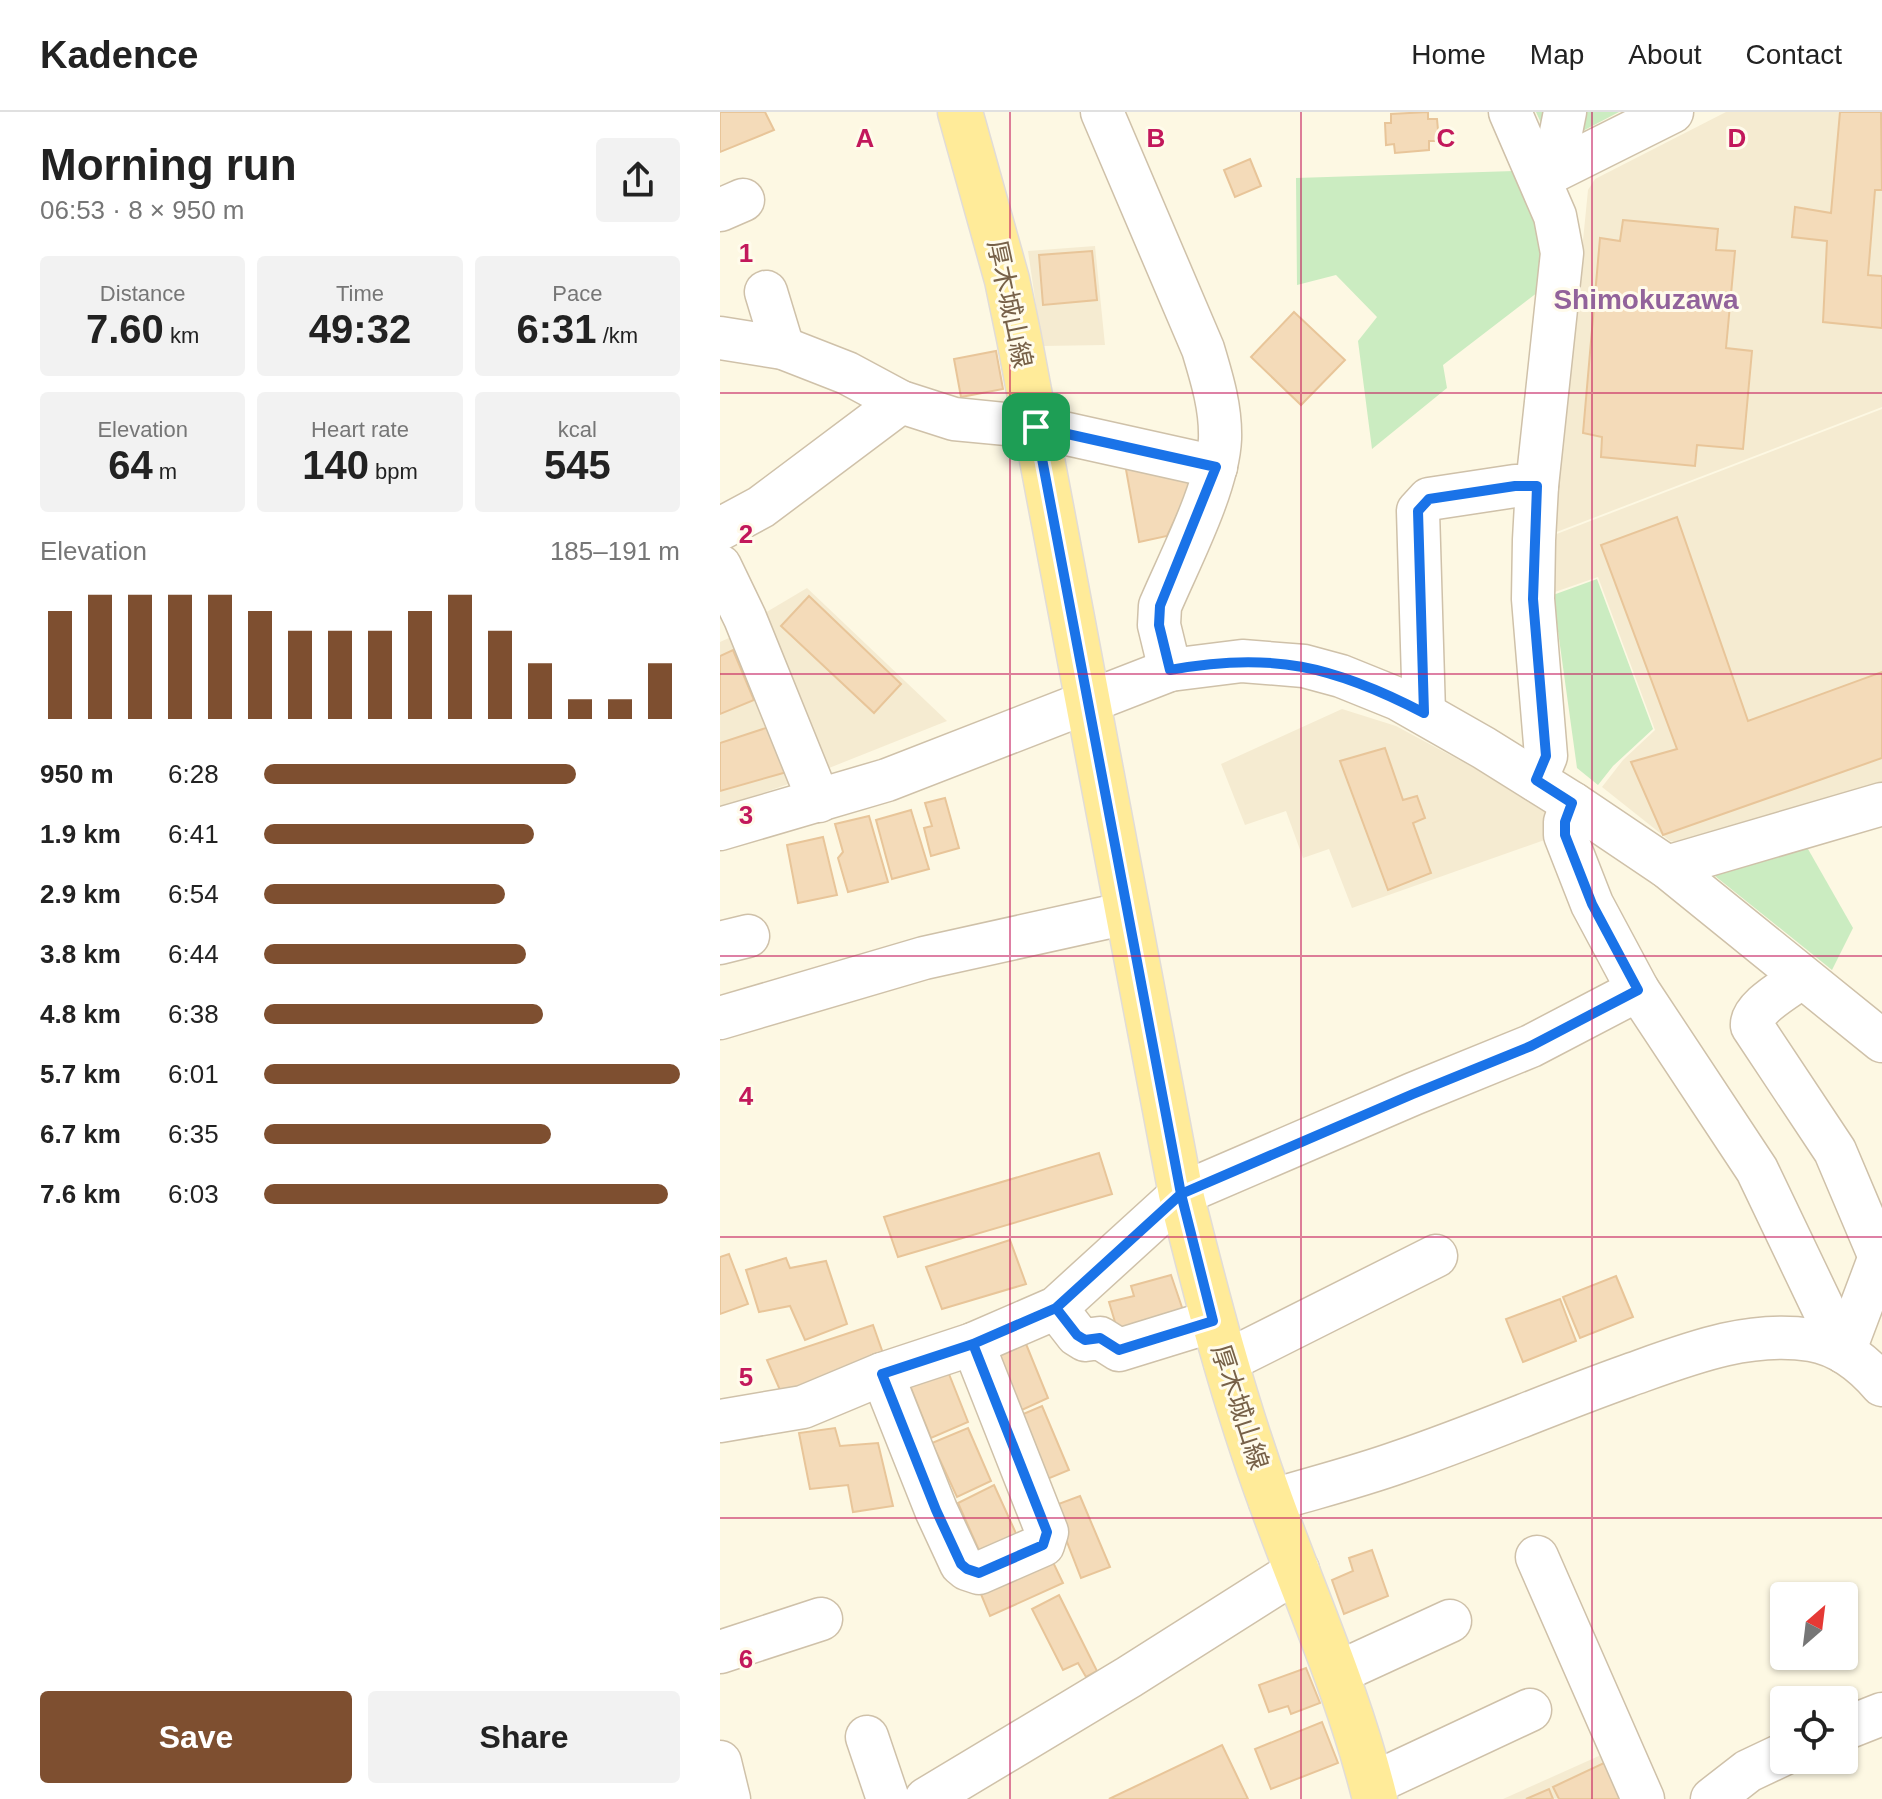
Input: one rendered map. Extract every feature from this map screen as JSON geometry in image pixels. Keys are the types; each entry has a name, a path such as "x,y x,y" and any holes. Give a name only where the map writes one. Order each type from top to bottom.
{"main road":[{"name":"厚木城山線","path":"960,112 1007,280 1181,1194 1225,1362 1270,1501 1337,1673 1374,1792"}],"street":[{"path":"1510,112 1555,216 1562,253 1537,486 1533,599 1546,756 1536,780"},
{"path":"1540,178 1672,112"},
{"path":"1112,115 1203,349 1215,387 1219,423 1216,467 1160,606 1159,625 1170,670"},
{"path":"766,292 783,348"},
{"path":"720,338 783,348 847,373 901,402 954,419 1036,427 1216,467"},
{"path":"720,529 761,507 901,402"},
{"path":"1424,713 1418,511 1429,499 1515,486 1537,486"},
{"path":"720,566 745,618 819,801"},
{"path":"720,829 926,766 1170,670 1242,661 1304,666 1368,686 1424,713 1572,803 1667,867 1882,1041"},
{"path":"1572,803 1565,822 1565,835 1592,904 1638,990 1757,1170 1844,1352"},
{"path":"1667,867 1877,816"},
{"path":"720,1018 924,958 1127,913"},
{"path":"1802,977 1756,1010 1751,1018 1752,1026 1835,1151 1880,1253 1844,1352"},
{"path":"720,1421 803,1407 882,1374 973,1344 1056,1308 1181,1194 1531,1046 1638,990"},
{"path":"1225,1362 1436,1256"},
{"path":"1056,1308 1077,1335 1085,1340 1100,1338 1119,1350 1213,1321"},
{"path":"1270,1501 1399,1462 1558,1400 1711,1346 1788,1339 1812,1340 1844,1352 1882,1385"},
{"path":"882,1374 961,1564 979,1573 1043,1545 1047,1532 973,1344"},
{"path":"1537,1557 1643,1799"},
{"path":"926,1799 1129,1677 1298,1570"},
{"path":"720,1652 821,1619"},
{"path":"1337,1673 1450,1621"},
{"path":"1374,1792 1530,1710"},
{"path":"1858,1723 1882,1714"},
{"path":"867,1737 888,1799"},
{"path":"1712,1799 1748,1771 1770,1761"},
{"path":"720,1762 729,1799"}],"shaded area":[{"path":"1726,112 1882,112 1882,407 1554,533 1588,190 1595,179"},
{"path":"1095,246 1105,345 1042,346 1028,251"},
{"path":"1882,409 1882,784 1680,843 1670,841 1602,787 1623,760 1655,730 1598,577 1552,593 1554,535"},
{"path":"807,588 947,721 819,772 758,617"},
{"path":"744,631 797,781 720,808 720,642"},
{"path":"1342,709 1396,726 1476,769 1554,818 1556,836 1352,908 1329,849 1303,858 1286,811 1245,825 1221,764"},
{"path":"1610,1751 1631,1799 1503,1799"}],"green space":[{"path":"1536,112 1619,112 1575,135 1541,123"},
{"path":"1514,171 1543,237 1546,286 1443,365 1447,388 1372,449 1358,341 1377,317 1336,275 1297,285 1296,178"},
{"path":"1597,579 1653,729 1613,766 1598,785 1577,768 1553,595"},
{"path":"1804,842 1853,928 1832,970 1710,872"}],"building":[{"path":"720,112 765,112 774,130 720,152"},
{"path":"1428,112 1428,119 1437,119 1439,141 1429,141 1429,150 1395,153 1394,144 1386,145 1385,123 1391,123 1391,114"},
{"path":"1840,112 1881,112 1882,190 1875,190 1868,275 1882,276 1882,328 1823,322 1827,241 1792,237 1795,207 1831,213"},
{"path":"1250,159 1261,186 1235,197 1224,170"},
{"path":"1623,220 1718,229 1716,250 1735,251 1726,348 1752,351 1743,449 1697,445 1695,466 1601,457 1602,437 1583,433 1600,238 1620,241"},
{"path":"1092,251 1097,300 1043,305 1039,255"},
{"path":"1294,312 1345,360 1301,405 1251,357"},
{"path":"996,351 1003,389 961,397 954,359"},
{"path":"1125,464 1194,479 1167,536 1139,542"},
{"path":"1677,517 1748,721 1882,672 1882,758 1663,835 1631,762 1677,749 1601,545"},
{"path":"809,596 901,684 874,713 781,626"},
{"path":"733,650 754,700 720,714 720,656"},
{"path":"778,724 794,770 720,791 720,743"},
{"path":"1385,748 1403,800 1417,796 1425,818 1413,823 1431,873 1388,890 1340,761"},
{"path":"945,798 959,848 931,856 924,828 932,826 925,803"},
{"path":"911,810 929,869 892,879 876,820"},
{"path":"869,816 888,882 848,892 838,858 843,852 835,824"},
{"path":"823,837 837,895 798,903 787,845"},
{"path":"1099,1153 1112,1194 898,1257 884,1217"},
{"path":"1010,1240 1026,1284 942,1309 926,1267"},
{"path":"729,1254 748,1304 720,1314 720,1257"},
{"path":"786,1258 790,1268 826,1261 847,1324 805,1340 790,1306 759,1312 746,1270"},
{"path":"1171,1275 1187,1322 1121,1342 1109,1302 1134,1296 1131,1286"},
{"path":"1616,1276 1633,1317 1580,1338 1563,1297"},
{"path":"1560,1299 1576,1341 1523,1362 1506,1319"},
{"path":"873,1325 885,1359 783,1397 767,1360"},
{"path":"1024,1339 1048,1398 1013,1414 988,1356"},
{"path":"945,1364 968,1422 931,1438 907,1378"},
{"path":"1042,1406 1069,1470 1040,1482 1014,1418"},
{"path":"835,1428 840,1446 878,1443 893,1506 853,1512 848,1485 810,1489 799,1433"},
{"path":"968,1428 991,1481 957,1497 932,1443"},
{"path":"994,1485 1019,1540 982,1557 958,1503"},
{"path":"1080,1496 1110,1567 1081,1578 1053,1506"},
{"path":"1372,1550 1388,1596 1344,1614 1332,1580 1353,1571 1349,1558"},
{"path":"1050,1556 1063,1583 990,1616 978,1587"},
{"path":"1059,1595 1097,1671 1086,1677 1078,1663 1063,1670 1032,1609"},
{"path":"1306,1668 1320,1703 1291,1714 1288,1706 1269,1712 1259,1685"},
{"path":"1322,1722 1338,1763 1271,1789 1255,1749"},
{"path":"1222,1745 1248,1799 1109,1799"},
{"path":"1606,1762 1624,1799 1559,1799 1553,1787"},
{"path":"1549,1789 1553,1799 1526,1799"}],"district":[{"name":"Shimokuzawa","path":"1646,299"}],"route":[{"path":"1036,427 1181,1194 1056,1308 973,1344 1047,1532 1043,1545 979,1573 961,1564 882,1374 973,1344 1056,1308 1077,1335 1085,1340 1100,1338 1119,1350 1213,1321 1181,1194 1531,1046 1638,990 1592,904 1565,835 1565,822 1572,803 1536,780 1546,760 1533,599 1537,486 1515,486 1429,499 1418,511 1424,713 1368,686 1304,666 1242,661 1170,670 1159,625 1160,606 1216,467 1036,427"}]}
